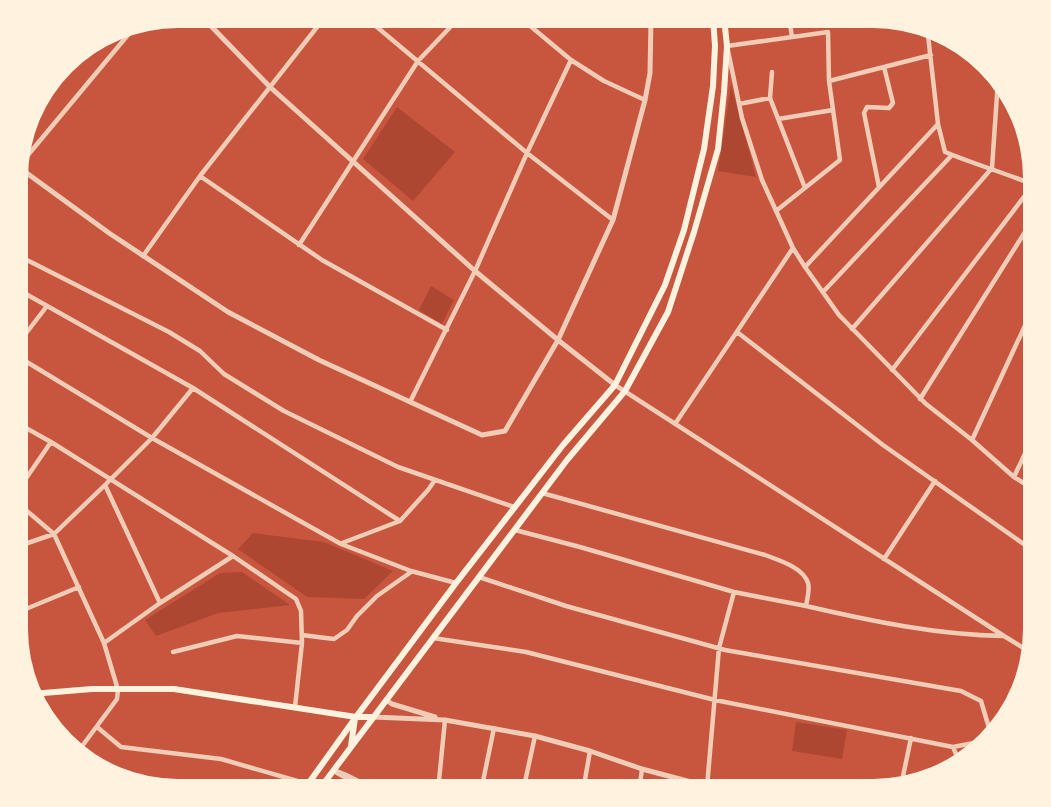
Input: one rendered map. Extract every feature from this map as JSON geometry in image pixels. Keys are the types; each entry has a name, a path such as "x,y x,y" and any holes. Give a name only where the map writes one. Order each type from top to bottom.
{"main road":[{"path":"312,779 514,507 583,419 614,385 665,285 684,230 705,149 713,86 714,28"},
{"path":"327,779 542,493 625,391 668,312 718,149 727,46 725,28"},
{"path":"44,692 174,689 356,717 373,717"},
{"path":"350,748 356,717"}],"street":[{"path":"213,28 270,87 475,271 614,385 1022,647"},
{"path":"143,256 200,176 315,28"},
{"path":"378,28 527,153 613,220"},
{"path":"299,245 418,61 449,28"},
{"path":"533,28 572,60 604,81 645,100"},
{"path":"28,173 143,256 228,312 319,360 482,435 505,430 558,340 613,220 645,100 650,73 651,28"},
{"path":"791,28 792,37"},
{"path":"776,211 840,160 829,81 828,32 727,46 742,118 776,211 793,248 839,315 920,399 1023,483"},
{"path":"31,151 126,37"},
{"path":"929,39 938,124 945,152 1023,181"},
{"path":"829,81 931,54"},
{"path":"410,402 475,271 572,60"},
{"path":"879,188 864,113 867,107 889,108 893,103 884,67"},
{"path":"772,72 770,97 805,188"},
{"path":"852,329 992,168 997,94"},
{"path":"739,104 770,97"},
{"path":"778,119 833,110"},
{"path":"806,267 938,124"},
{"path":"823,292 952,155"},
{"path":"200,176 322,260 447,330"},
{"path":"892,370 1023,199"},
{"path":"920,399 1023,235"},
{"path":"675,424 793,248"},
{"path":"28,261 169,332 200,351 223,374 284,411 398,467 514,507"},
{"path":"28,295 193,388 400,521"},
{"path":"28,331 47,306"},
{"path":"972,440 1023,330"},
{"path":"737,332 883,445 1023,543"},
{"path":"28,363 152,438 341,544 411,571 456,583"},
{"path":"28,543 54,534 152,438 193,388"},
{"path":"28,429 233,556 296,599 301,611 302,643 295,707"},
{"path":"28,476 51,442"},
{"path":"1014,477 1023,458"},
{"path":"341,544 400,521 435,480"},
{"path":"884,559 936,481"},
{"path":"105,485 160,603"},
{"path":"542,493 765,555 802,574 809,584 806,606"},
{"path":"28,512 54,534 104,643 118,690 117,699 83,745"},
{"path":"515,530 734,592 887,624 970,636 1004,636"},
{"path":"104,643 233,556"},
{"path":"302,635 334,639 347,630 377,596 411,571"},
{"path":"479,577 566,606 719,648 961,691 981,701 988,726"},
{"path":"28,608 79,587"},
{"path":"708,779 719,648 734,592"},
{"path":"173,652 237,636 302,643"},
{"path":"433,638 526,652 715,700 953,747 969,744"},
{"path":"386,700 445,720"},
{"path":"373,717 445,720 535,736 681,779"},
{"path":"439,779 445,720"},
{"path":"97,727 121,747 221,759 291,779"},
{"path":"483,779 494,728"},
{"path":"526,779 535,736"},
{"path":"903,776 911,738"},
{"path":"953,747 956,753"},
{"path":"585,779 590,751"},
{"path":"641,779 642,769"},
{"path":"334,770 354,779"}],"shaded area":[{"path":"731,85 756,177 718,171"},
{"path":"397,107 455,152 413,201 363,159"},
{"path":"431,286 454,300 442,324 419,310"},
{"path":"253,533 324,542 393,571 364,599 307,597 238,549"},
{"path":"242,572 290,605 218,613 156,636 145,620 220,573"},
{"path":"796,722 847,730 842,759 792,751"}]}
